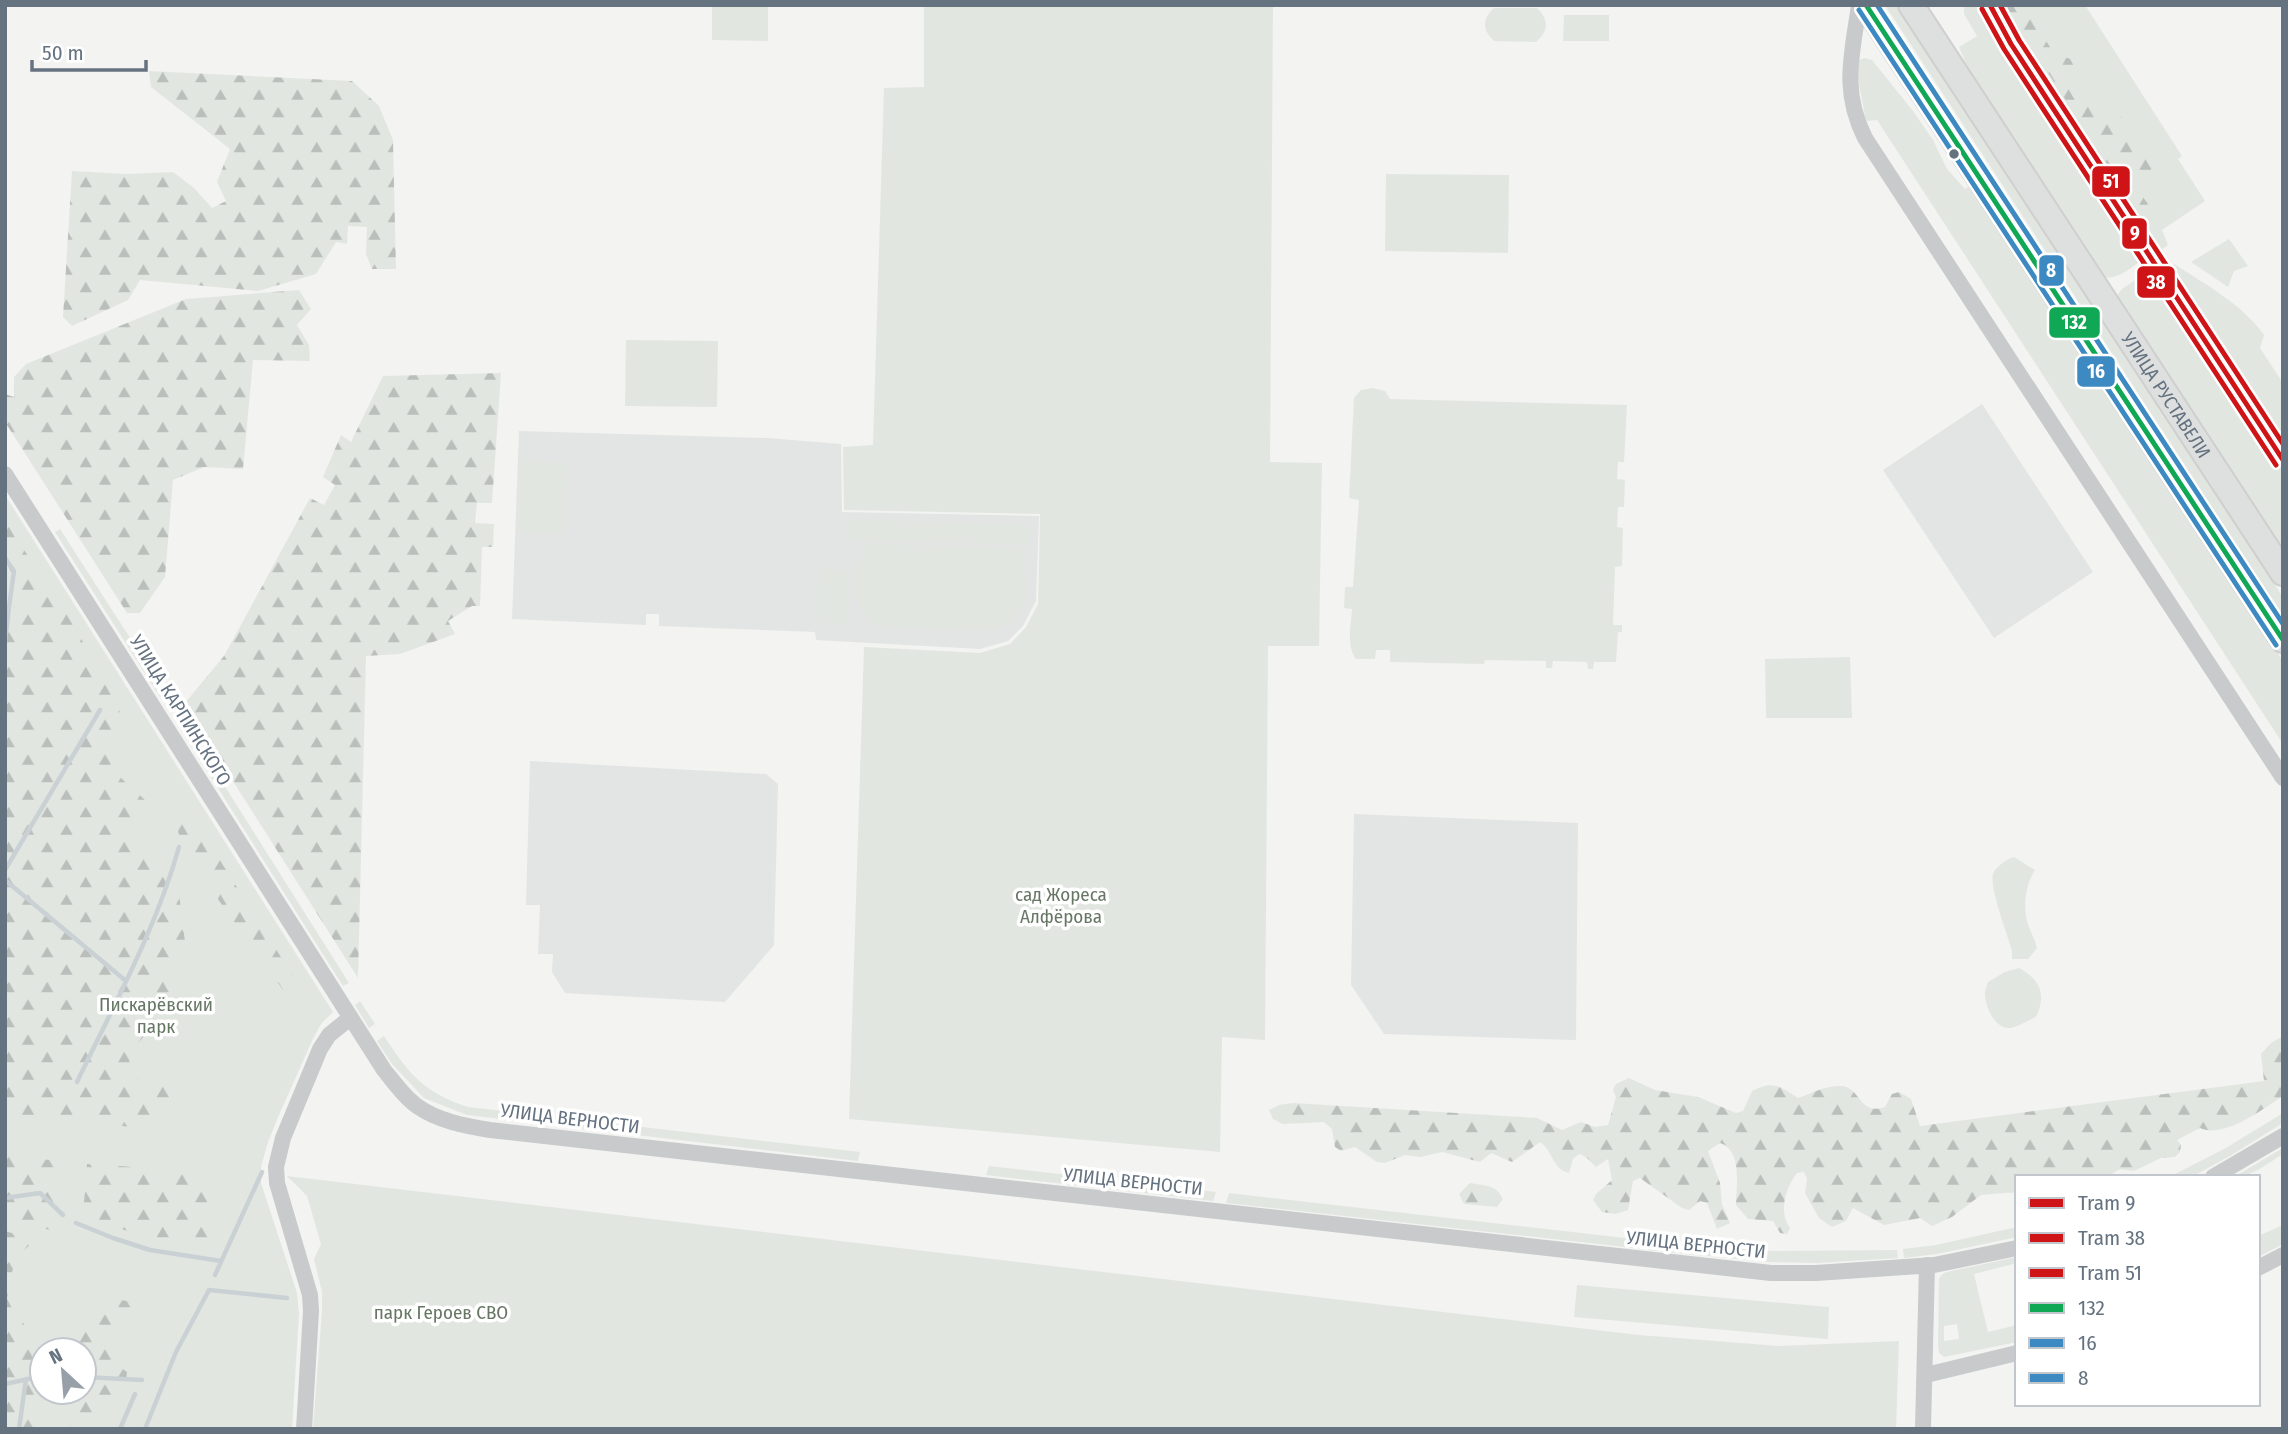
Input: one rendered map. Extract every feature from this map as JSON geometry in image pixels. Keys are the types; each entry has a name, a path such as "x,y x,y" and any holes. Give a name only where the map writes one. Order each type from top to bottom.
{"main road":[{"name":"УЛИЦА РУСТАВЕЛИ","path":"1866,5 2283,640"},
{"name":"УЛИЦА РУСТАВЕЛИ","path":"1911,5 2283,573"}],"street":[{"path":"1859,5 1849,76 1857,123 1865,138 2283,778"},
{"name":"УЛИЦА КАРПИНСКОГО","path":"5,474 319,968"},
{"name":"УЛИЦА ВЕРНОСТИ","path":"319,968 384,1070 417,1106 439,1118 489,1130 1771,1273 1816,1273 1927,1265 2015,1248"},
{"path":"304,1429 310,1295 276,1183 276,1167 283,1138 320,1049 329,1035 350,1018"},
{"path":"2216,1175 2283,1136"},
{"path":"2260,1267 2283,1255"},
{"path":"1923,1429 1927,1265"},
{"path":"1926,1375 2015,1353"}],"shaded area":[{"path":"1982,404 2093,572 1994,638 1883,470"},
{"path":"519,431 768,438 841,444 842,512 1039,516 1036,601 1023,626 1008,641 980,649 816,640 815,632 659,626 659,614 646,614 646,625 512,619"},
{"path":"530,761 766,774 778,784 774,945 725,1002 565,993 552,972 553,954 538,954 540,905 526,905"},
{"path":"1354,814 1578,823 1576,1040 1384,1034 1351,985"}],"green space":[{"path":"712,5 768,5 768,41 712,40"},
{"name":"сад Жореса Алфёрова","path":"924,5 1273,5 1270,462 1322,463 1319,646 1268,646 1265,1040 1222,1037 1220,1152 849,1119 864,647 980,653 1010,644 1026,627 1038,604 1040,514 844,510 843,447 873,445 884,88 924,87"},
{"path":"1885,5 1896,5 2283,597 2283,615"},
{"path":"1964,5 1984,5 2008,48 2146,257 2125,272 2107,278 2101,276 1972,78 1959,47 1977,36 1964,14"},
{"path":"2003,5 2085,5 2182,156 2178,159 2205,201 2162,230 2168,245 2161,250 2031,51"},
{"path":"2006,5 2024,5 2053,52 2070,59 2086,90 2099,107 2124,119 2136,133 2153,161 2153,167 2143,181 2140,193 2148,204 2146,210 2138,212"},
{"path":"1494,8 1537,8 1544,17 1545,30 1536,42 1494,41 1487,33 1485,24 1487,16"},
{"path":"1564,15 1609,15 1609,41 1563,41"},
{"path":"1859,60 1872,60 1913,111 1933,140 1947,169 1965,189 1972,185 2283,661 2283,744 1877,120 1866,121 1857,74"},
{"path":"149,71 352,81 379,106 393,140 396,269 372,269 366,254 367,227 348,226 347,244 336,242 316,274 258,291 140,280 128,300 72,326 63,317 72,171 126,174 173,172 194,188 212,208 226,201 217,182 230,149 151,87"},
{"path":"1386,174 1509,175 1508,253 1385,251"},
{"path":"2229,239 2248,266 2234,271 2228,287 2191,262"},
{"path":"2174,264 2234,304 2264,335 2260,348 2283,383 2283,439 2169,267"},
{"path":"2153,268 2283,469 2283,553 2118,301 2118,294 2122,289"},
{"path":"299,290 311,309 297,325 309,345 310,361 253,360 243,469 204,467 173,480 165,577 140,613 127,613 5,422 5,394 14,397 14,377 26,364 186,299"},
{"path":"626,340 718,341 717,407 625,406"},
{"path":"501,373 492,503 477,503 475,523 494,524 493,547 482,547 480,606 472,606 448,621 455,634 400,654 366,656 358,978 184,704 224,656 310,498 324,505 335,485 323,477 341,435 351,442 383,376"},
{"path":"1373,388 1385,391 1390,399 1627,405 1624,462 1618,462 1617,479 1625,480 1624,507 1618,507 1617,527 1623,528 1622,566 1615,567 1613,625 1622,625 1622,632 1618,632 1616,662 1594,662 1593,669 1588,669 1587,662 1553,661 1552,668 1546,668 1546,661 1485,660 1484,664 1390,662 1390,650 1376,650 1375,659 1356,659 1350,641 1352,609 1344,608 1345,587 1353,587 1359,500 1349,498 1354,398 1361,390"},
{"path":"521,462 565,463 564,533 520,533"},
{"name":"Пискарёвский парк","path":"5,495 333,1012 321,1024 312,1041 268,1142 261,1167 261,1183 297,1293 299,1313 292,1429 5,1429"},
{"path":"848,519 1027,525 1027,545 847,539"},
{"path":"5,521 75,627 121,714 110,768 146,801 130,829 158,869 176,870 185,942 165,1013 130,1052 129,1078 166,1085 173,1103 140,1128 5,1113 5,612 12,610 22,596 5,559"},
{"path":"60,529 168,697 160,697 55,532"},
{"path":"862,543 1024,549 1026,589 1021,610 1003,625 986,631 879,626 863,612 854,594 853,580 861,559"},
{"path":"819,569 850,570 848,625 816,623"},
{"path":"1850,657 1852,718 1766,718 1765,659"},
{"path":"183,720 349,983 343,986 180,728"},
{"path":"187,808 296,981 283,990 187,856 170,810"},
{"path":"2014,857 2035,870 2027,888 2025,908 2037,948 2028,959 2012,959 1994,889 1994,871"},
{"path":"2019,968 2037,983 2041,1002 2036,1017 2016,1027 2004,1027 1991,1015 1985,990 1988,982 2005,972"},
{"path":"360,1001 375,1024 369,1028 355,1005"},
{"path":"384,1036 401,1061 428,1088 468,1107 860,1152 858,1161 467,1115 424,1098 392,1064 377,1041"},
{"path":"2283,1036 2283,1096 2243,1121 2220,1129 2200,1128 2177,1140 2181,1145 2180,1152 2175,1157 2161,1158 2134,1171 2120,1169 2110,1175 2015,1175 2015,1192 1981,1195 1952,1217 1932,1226 1920,1218 1884,1225 1853,1208 1846,1221 1832,1227 1819,1218 1805,1193 1807,1179 1804,1172 1797,1173 1787,1192 1784,1214 1790,1228 1787,1234 1780,1233 1773,1221 1748,1219 1736,1205 1735,1161 1727,1147 1720,1143 1708,1151 1720,1183 1722,1204 1730,1223 1717,1229 1707,1203 1700,1201 1689,1210 1682,1208 1640,1178 1633,1181 1628,1210 1616,1214 1602,1212 1593,1200 1612,1180 1608,1159 1596,1167 1579,1154 1573,1159 1569,1173 1559,1168 1540,1142 1512,1162 1491,1153 1480,1162 1442,1152 1420,1157 1405,1155 1385,1163 1377,1162 1355,1147 1341,1151 1335,1147 1332,1129 1324,1122 1283,1124 1273,1119 1269,1110 1293,1103 1537,1118 1562,1130 1581,1122 1595,1127 1608,1125 1616,1097 1613,1090 1616,1084 1629,1078 1655,1090 1698,1097 1736,1113 1743,1111 1752,1091 1771,1085 1798,1098 1825,1088 1842,1086 1853,1091 1865,1105 1876,1109 1885,1107 1892,1094 1899,1092 1911,1099 1920,1126 2264,1081 2261,1054 2271,1043"},
{"path":"2283,1113 2283,1123 2230,1156 2195,1175 2173,1175 2226,1148"},
{"path":"2283,1148 2283,1154 2260,1169 2247,1175 2237,1175"},
{"path":"5,1155 59,1161 57,1232 5,1218"},
{"path":"87,1164 213,1172 207,1245 139,1235 83,1216"},
{"path":"989,1166 1216,1192 1213,1201 986,1175"},
{"name":"парк Героев СВО","path":"287,1176 1639,1335 1779,1346 1899,1341 1896,1429 313,1429 322,1310 322,1292 314,1259 321,1244 307,1196"},
{"path":"1470,1183 1493,1188 1503,1199 1497,1207 1464,1204 1459,1194"},
{"path":"1229,1193 1634,1239 1634,1248 1226,1203"},
{"path":"2283,1225 2283,1244 2260,1256 2260,1235"},
{"path":"2015,1227 2015,1237 1904,1258 1903,1249 1936,1245"},
{"path":"5,1231 35,1240 16,1258 10,1279 5,1279"},
{"path":"1647,1241 1771,1251 1897,1250 1898,1258 1817,1263 1770,1262 1647,1250"},
{"path":"2015,1257 2015,1264 1974,1274 1988,1332 2015,1325 2015,1342 1944,1357 1939,1353 1939,1278 1944,1273","holes":["1957,1324 1959,1339 1944,1341 1944,1326"]},
{"path":"1577,1285 1829,1307 1828,1339 1574,1317"},
{"path":"5,1295 14,1312 34,1336 28,1336 28,1406 41,1406 39,1429 5,1429"},
{"path":"114,1299 140,1303 109,1338 117,1365 127,1372 123,1392 98,1429 71,1429 68,1406 98,1406 98,1336 78,1336 96,1324"}],"waterway":[{"path":"5,558 14,571 9,607"},
{"path":"5,608 9,607 5,642"},
{"path":"5,870 100,710"},
{"path":"77,1082 146,937 179,847"},
{"path":"5,880 126,981"},
{"path":"215,1275 262,1172"},
{"path":"5,1198 40,1193 63,1215"},
{"path":"76,1223 150,1250 221,1261"},
{"path":"145,1429 176,1352 209,1290 287,1298"},
{"path":"98,1378 142,1380"},
{"path":"19,1429 26,1379"},
{"path":"5,1384 28,1379"},
{"path":"120,1429 135,1394"}],"tram line":[{"name":"9","path":"1990,5 2011,44 2283,460"},
{"name":"51","path":"2000,5 2019,40 2283,444"},
{"name":"38","path":"1982,9 2004,49 2276,465"}],"transit line":[{"name":"132","path":"1866,5 2283,640"},
{"name":"8","path":"1877,5 2283,624"},
{"name":"16","path":"1859,10 2276,645"}]}
